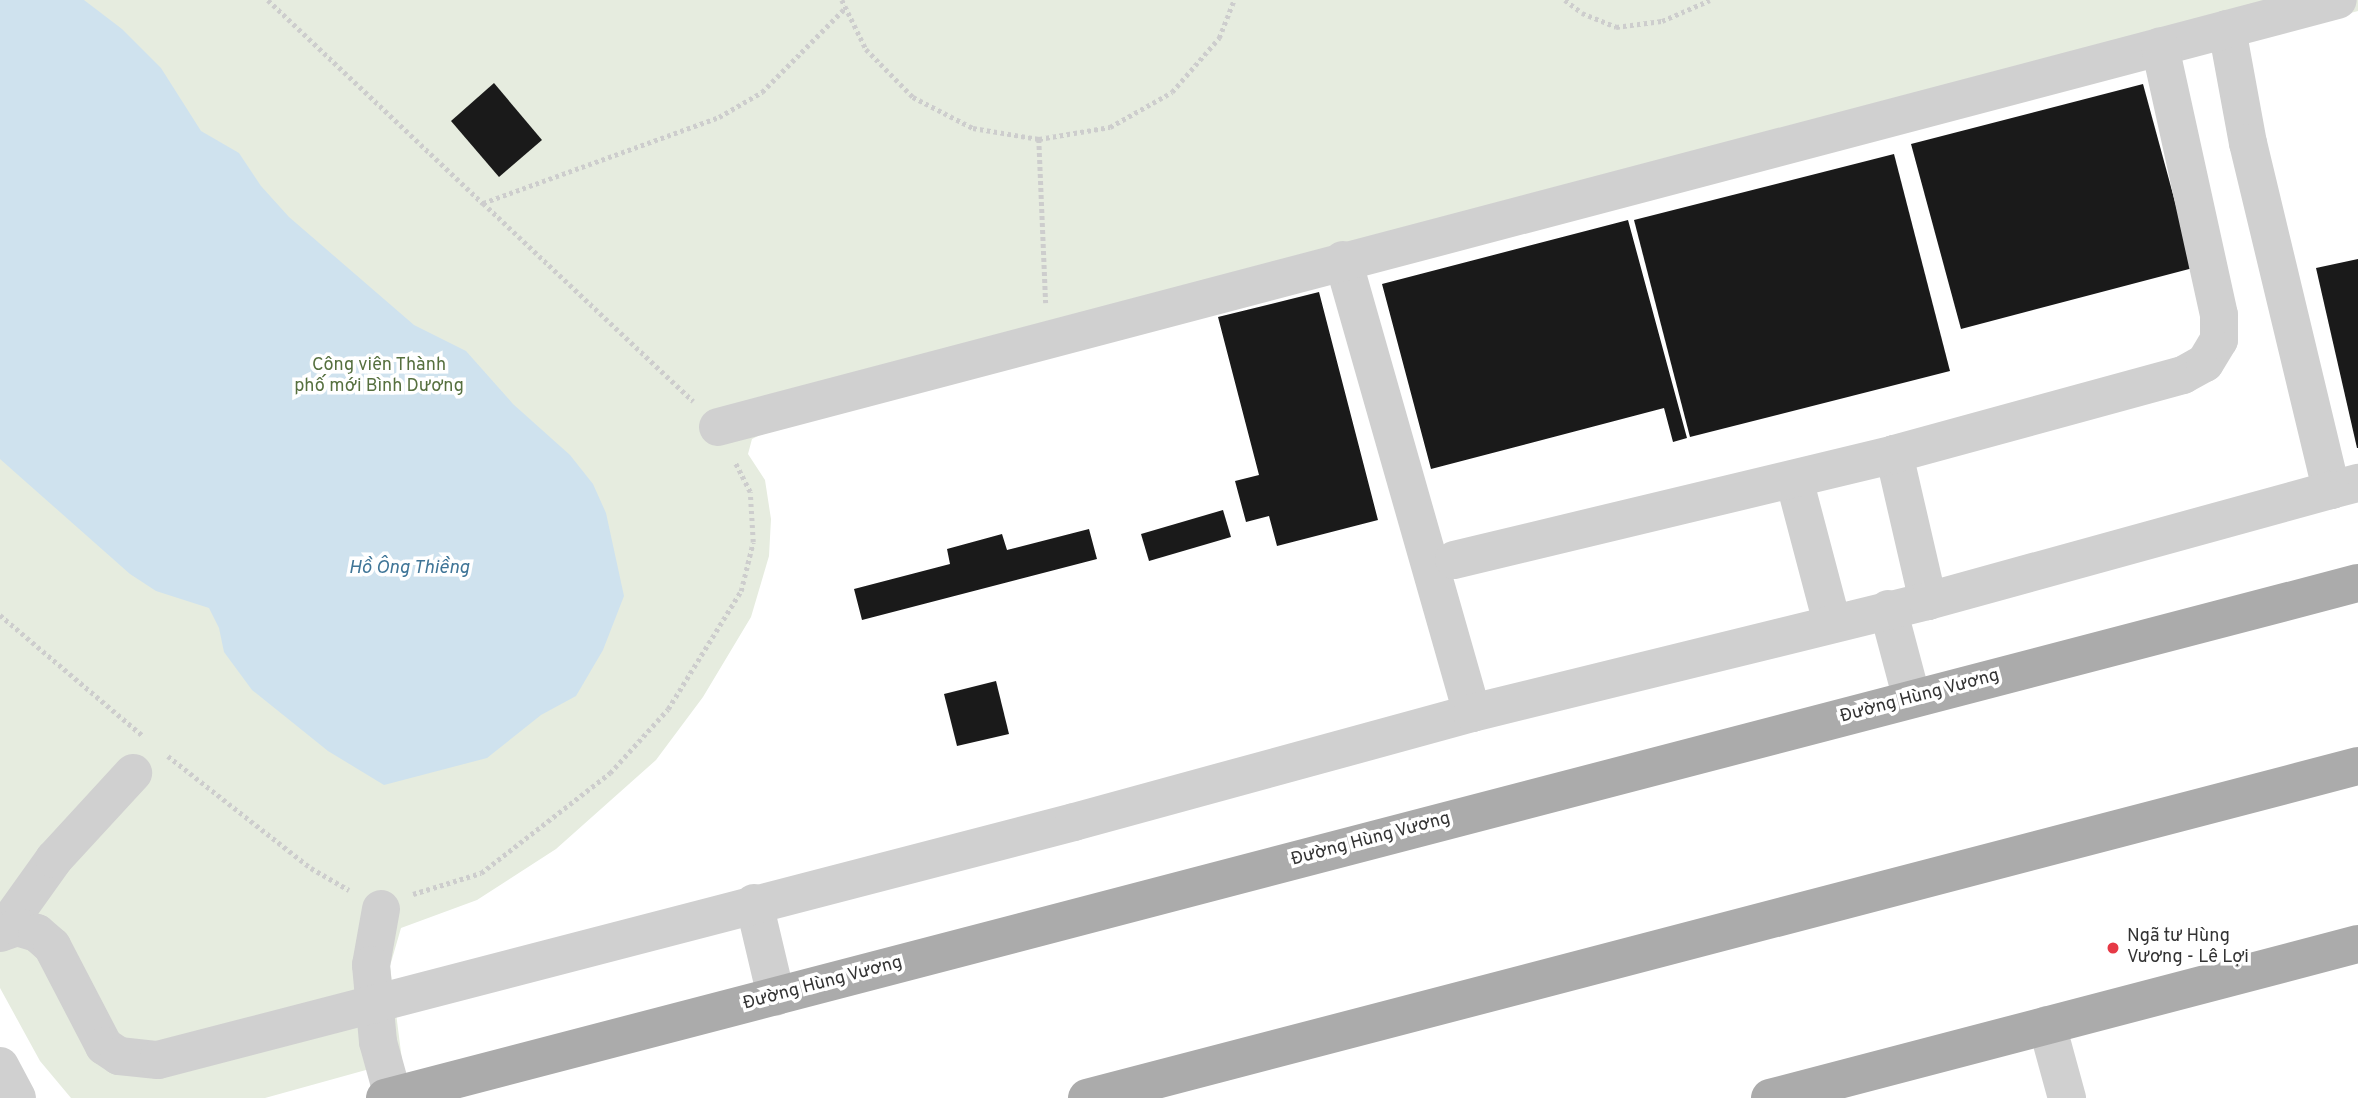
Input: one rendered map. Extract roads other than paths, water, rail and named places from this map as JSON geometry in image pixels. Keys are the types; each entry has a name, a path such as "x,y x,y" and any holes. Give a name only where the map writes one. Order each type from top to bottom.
{"main road":[{"name":"Đường Hùng Vương","path":"389,1097 2358,583"},
{"path":"1087,1098 2358,766"},
{"path":"1770,1098 2358,944"}],"street":[{"path":"718,426 2338,0"},
{"path":"1,932 17,927 37,933 52,946 93,1034 119,1056 139,1061 158,1060 1074,822 1472,713 1928,601 2345,486 2248,143 2227,29"},
{"path":"1454,560 1894,454 2183,375 2205,363 2219,340 2219,315 2160,46"},
{"path":"1343,260 1472,713"},
{"path":"1894,454 1928,601"},
{"path":"1794,479 1832,623"},
{"path":"1888,609 1912,699"},
{"path":"1,932 54,859 146,753"},
{"path":"754,903 776,996"},
{"path":"381,909 371,965 378,1042 389,1097"},
{"path":"2047,1025 2067,1098"},
{"path":"0,1066 17,1098"}],"water":[{"name":"Hồ Ông Thiềng","path":"0,0 84,0 122,29 161,68 201,131 239,153 261,186 289,217 414,325 466,351 513,404 570,455 593,484 606,513 624,596 603,650 576,696 541,715 487,758 384,785 328,751 252,690 224,652 219,628 209,608 156,591 130,574 0,459"}],"place":[{"name":"Ngã tư Hùng Vương - Lê Lợi","path":"2113,948"}],"park label":[{"name":"Công viên Thành phố mới Bình Dương","path":"379,377"}]}
